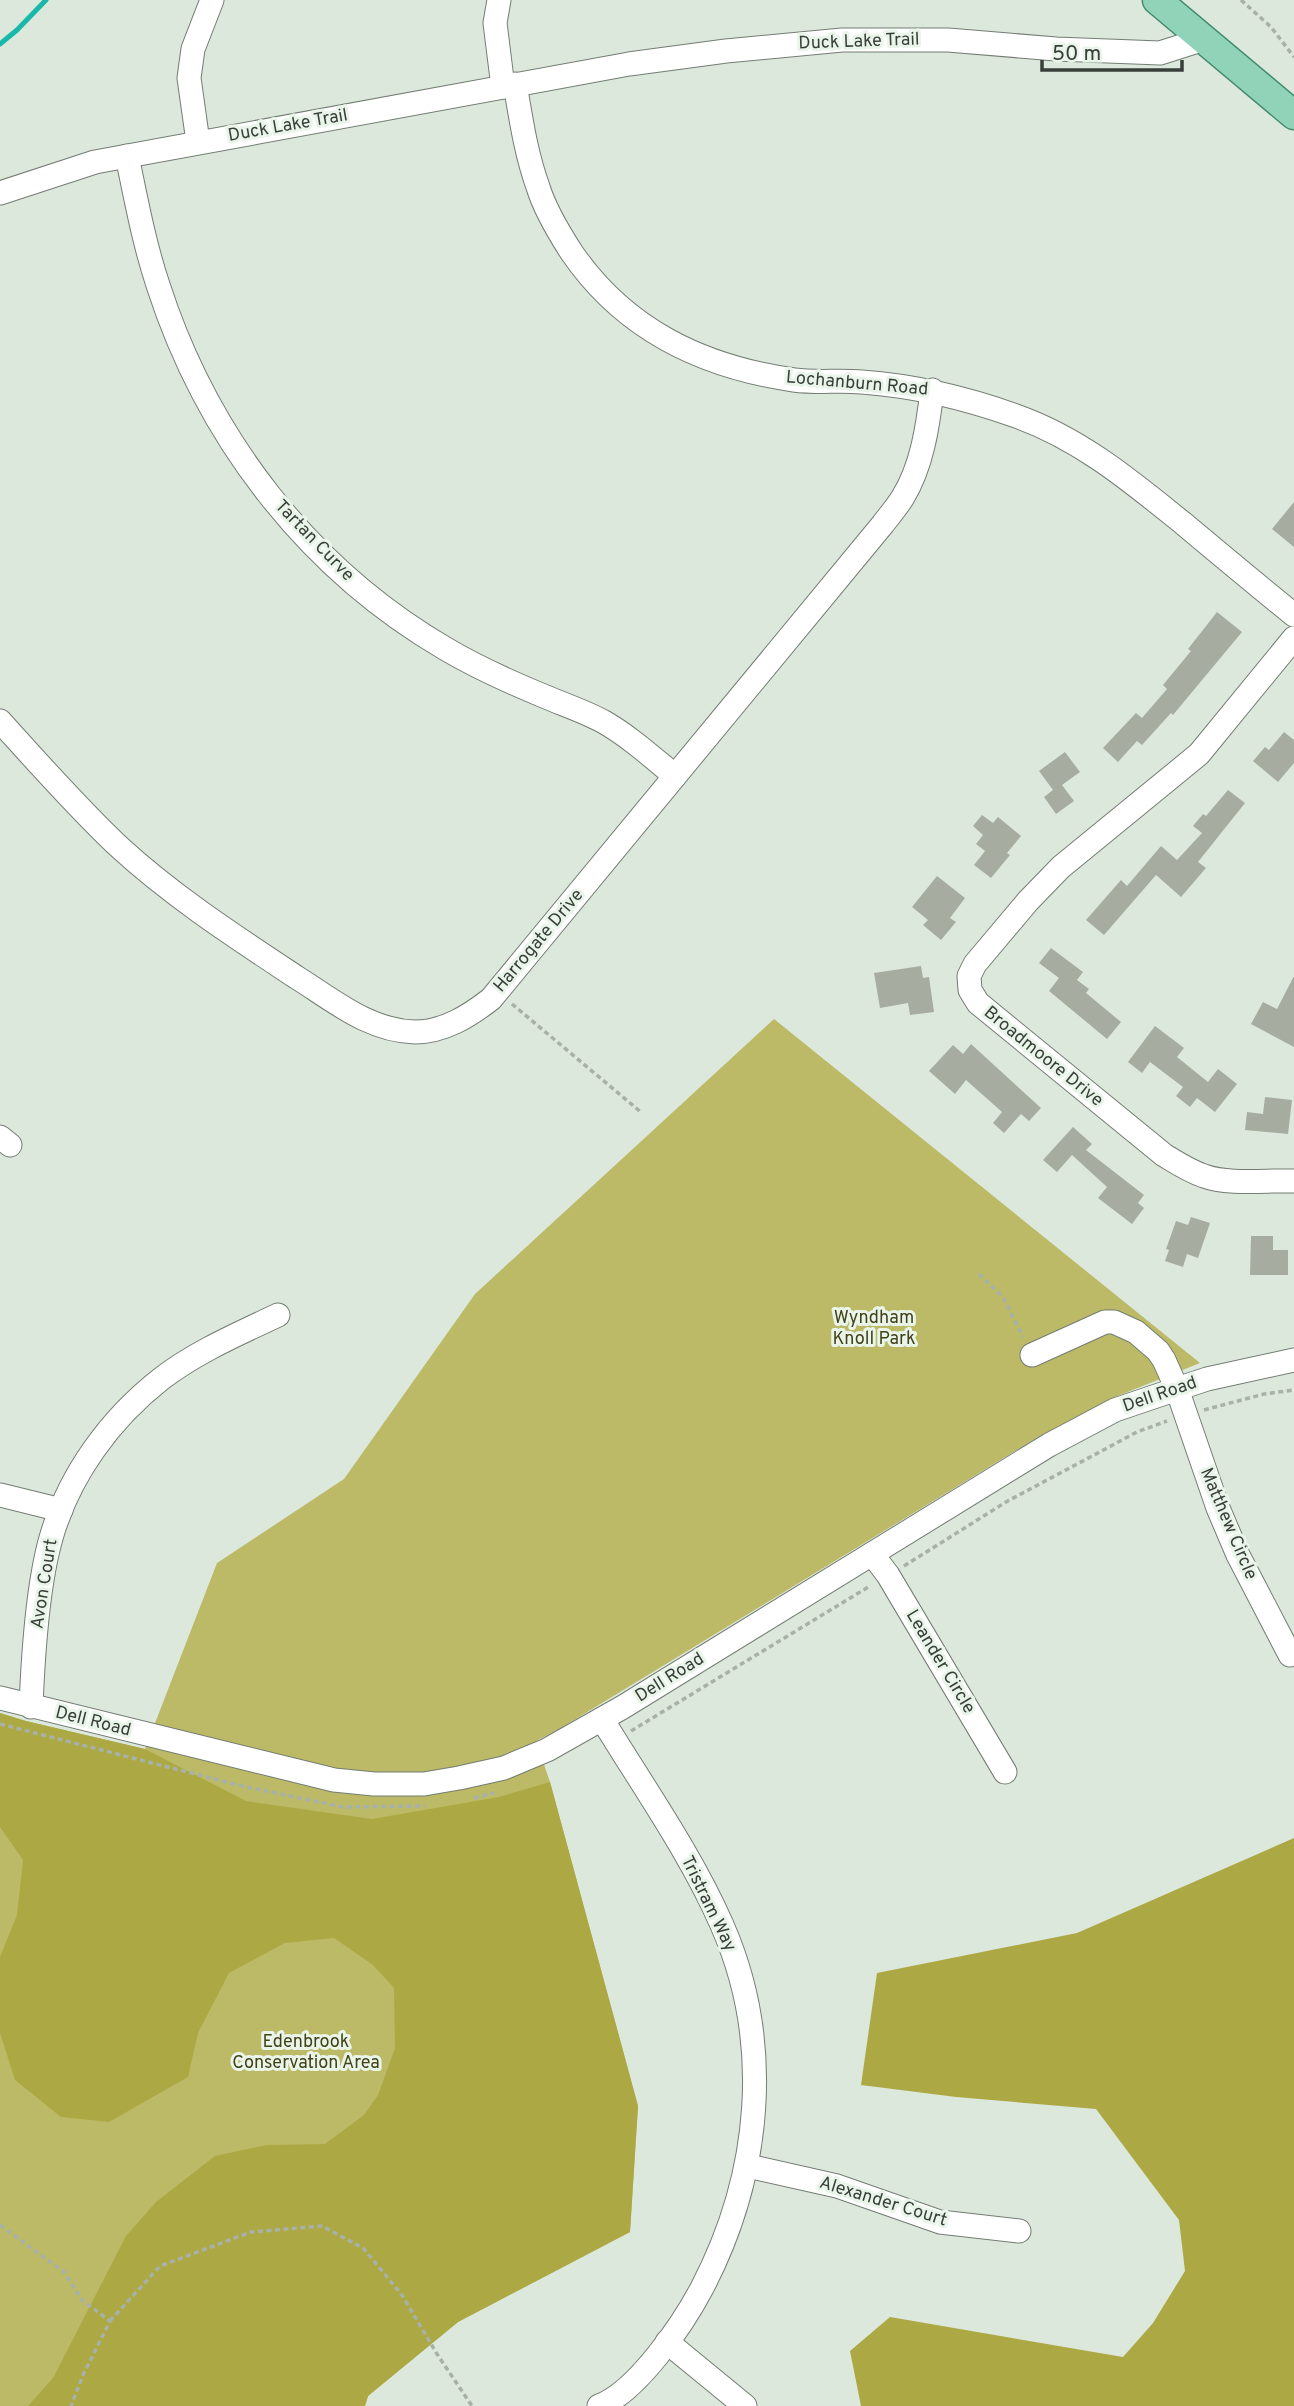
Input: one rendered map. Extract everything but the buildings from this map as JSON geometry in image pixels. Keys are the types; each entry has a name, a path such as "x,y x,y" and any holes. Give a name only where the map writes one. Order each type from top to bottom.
{"main road":[{"path":"1157,0 1294,115"}],"street":[{"path":"198,142 189,78 193,49 212,0"},
{"name":"Lochanburn Road","path":"499,0 495,23 509,86 538,189 559,233 586,273 620,308 659,337 703,358 749,373 797,380 859,382 932,390 1018,416 1056,433 1091,453 1154,498 1294,615"},
{"name":"Duck Lake Trail","path":"128,156 643,62 735,50 842,40 948,40 1056,49 1160,53 1203,39"},
{"path":"0,193 95,162 128,156"},
{"name":"Tartan Curve","path":"128,156 139,219 181,348 211,410 247,467 290,520 338,569 389,613 446,650 508,681 601,720 630,738 675,776"},
{"name":"Harrogate Drive","path":"0,721 117,845 173,892 233,935 361,1019 388,1028 415,1032 444,1027 469,1015 497,991 903,497 917,467 932,390"},
{"name":"Broadmoore Drive","path":"1294,638 1199,754 1061,867 1019,911 975,964 970,976 970,990 978,1003 1164,1155 1184,1168 1206,1177 1230,1180 1294,1181"},
{"name":"Avon Court","path":"30,1707 41,1588 50,1539 68,1492 93,1450 134,1403 162,1378 205,1351 278,1315"},
{"name":"Matthew Circle","path":"1032,1355 1105,1322 1114,1321 1136,1332 1158,1351 1177,1389 1218,1508 1238,1555 1290,1656"},
{"name":"Dell Road","path":"0,1699 334,1780 374,1784 424,1784 505,1768 547,1750 602,1719 1060,1440 1115,1410 1207,1379 1294,1360"},
{"path":"0,1495 61,1510"},
{"name":"Leander Circle","path":"872,1554 888,1576 1005,1772"},
{"name":"Tristram Way","path":"599,2406 631,2386 667,2342 694,2303 720,2253 748,2166 756,2090 752,2034 741,1978 722,1925 698,1876 602,1719"},
{"name":"Alexander Court","path":"748,2166 837,2186 940,2222 1019,2231"},
{"path":"667,2342 745,2406"}],"path":[{"path":"1241,0 1271,27 1294,57"},
{"path":"497,991 642,1113"},
{"path":"979,1274 1003,1297 1032,1355"},
{"path":"615,1741 1028,1490 1137,1432 1185,1415 1264,1394 1294,1390"},
{"path":"0,1724 242,1786 343,1807 432,1805"},
{"path":"473,1798 499,1791"},
{"path":"0,2225 64,2272 82,2300 110,2321"},
{"path":"71,2406 110,2321 160,2266 251,2232 322,2226 363,2248 402,2295 472,2406"}],"green space":[{"name":"Edenbrook Conservation Area","path":"774,1019 1200,1363 1115,1397 1038,1437 536,1741 550,1782 638,2106 630,2232 458,2322 368,2396 365,2406 0,2406 0,1713 145,1749 217,1563 344,1479 475,1294"}],"shaded area":[{"path":"0,1713 145,1749 246,1801 372,1819 499,1797 550,1782 638,2106 630,2232 458,2322 368,2396 365,2406 28,2406 53,2378 126,2236 156,2202 215,2156 267,2145 325,2144 364,2115 378,2095 395,2048 394,1988 373,1965 334,1938 285,1943 229,1973 198,2033 188,2077 109,2122 61,2117 15,2080 0,2033 0,1957 17,1915 23,1860 0,1827"},
{"path":"1294,1838 1294,2406 861,2406 850,2351 890,2317 1123,2357 1153,2323 1185,2271 1179,2220 1096,2109 956,2097 861,2085 877,1973 1077,1933"}],"waterway":[{"path":"0,44 46,0"}],"park label":[{"name":"Wyndham Knoll Park","path":"874,1328"}]}
